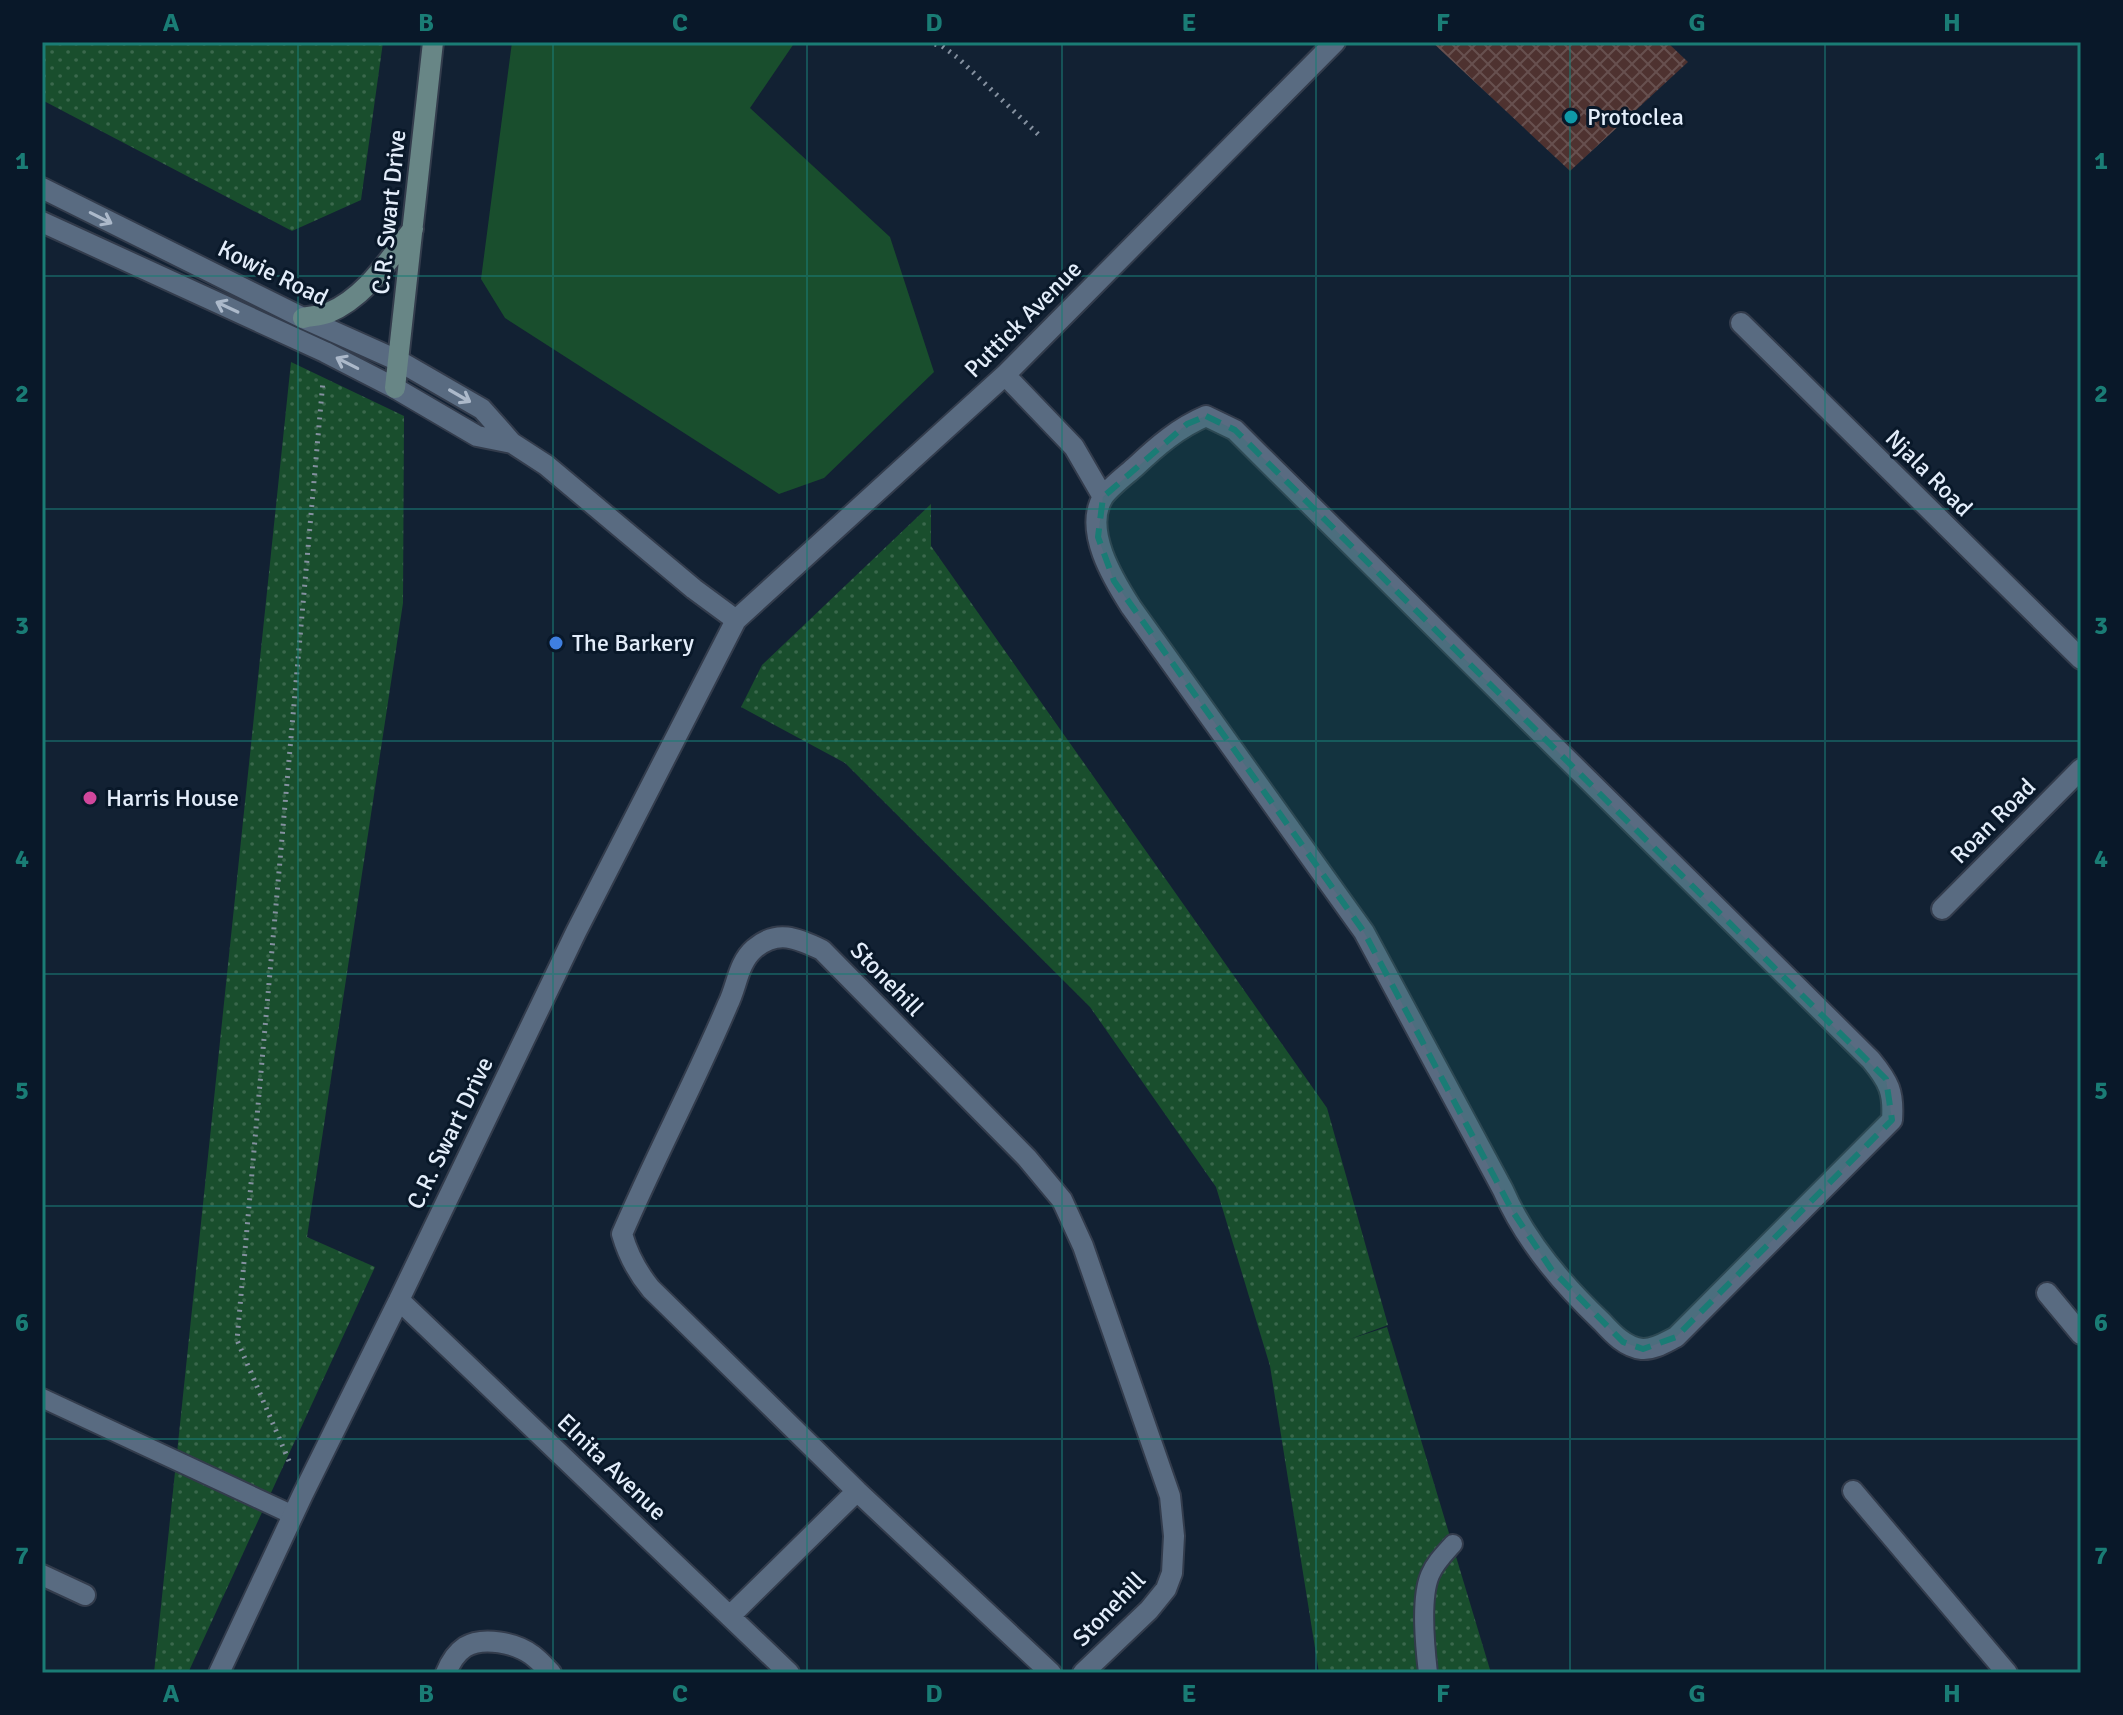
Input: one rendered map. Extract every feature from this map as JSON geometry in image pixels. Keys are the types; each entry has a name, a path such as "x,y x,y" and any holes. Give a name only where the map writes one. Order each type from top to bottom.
{"street":[{"name":"C.R. Swart Drive","path":"395,388 433,42"},
{"name":"Puttick Avenue","path":"736,620 1005,375 1335,42"},
{"name":"Kowie Road","path":"42,188 303,318 399,361 482,409 512,443 546,465 694,589 736,620"},
{"name":"Kowie Road","path":"42,222 325,352 477,436 512,443"},
{"path":"303,318 328,313 351,299 368,285 413,229"},
{"name":"Njala Road","path":"1741,323 2081,659"},
{"path":"1005,375 1074,447 1103,497 1098,515 1098,537 1114,581 1364,932 1513,1212 1551,1269 1580,1302 1623,1342 1643,1349 1676,1337 1892,1120 1894,1101 1886,1079 1849,1038 1235,430 1206,416 1187,424 1147,455 1103,497"},
{"name":"C.R. Swart Drive","path":"219,1673 576,932 736,620"},
{"name":"Roan Road","path":"1942,909 2081,769"},
{"name":"Stonehill","path":"1051,1673 857,1491 651,1289 634,1265 622,1234 730,1001 744,960 754,948 773,937 796,937 822,950 1027,1158 1062,1200 1083,1246 1170,1496 1174,1536 1172,1573 1166,1589 1149,1610 1083,1673"},
{"path":"2047,1293 2081,1334"},
{"name":"Elnita Avenue","path":"399,1300 789,1673"},
{"path":"730,1616 857,1491"},
{"path":"1853,1491 2007,1673"},
{"path":"42,1575 85,1595"},
{"path":"446,1673 451,1661 466,1647 486,1641 508,1644 530,1653 551,1673"}],"lane":[{"path":"42,1398 293,1515"},
{"path":"1428,1673 1425,1645 1427,1584 1435,1565 1453,1544"}],"path":[{"path":"927,42 942,46 958,58 1041,137"},
{"path":"303,1494 237,1340 325,352"}],"highlighted area":[{"path":"1206,416 1235,430 1886,1079 1892,1120 1676,1337 1643,1349 1623,1342 1551,1269 1513,1212 1364,932 1114,581 1098,537 1103,497 1187,424"}],"green space":[{"path":"42,42 383,42 361,200 292,231 42,100"},
{"path":"512,42 795,42 750,108 890,237 934,372 824,478 779,494 505,318 481,279"},
{"path":"291,362 404,416 403,603 307,1237 375,1267 188,1673 154,1673"},
{"path":"931,504 931,546 1327,1108 1388,1325 1350,1339 1387,1327 1491,1673 1319,1673 1270,1366 1216,1187 1090,1007 845,763 741,707 762,665"}],"building":[{"name":"Protoclea","path":"1432,42 1667,42 1688,62 1570,171"}],"place":[{"name":"Protoclea","path":"1571,117"},
{"name":"The Barkery","path":"556,643"},
{"name":"Harris House","path":"90,798"}]}
